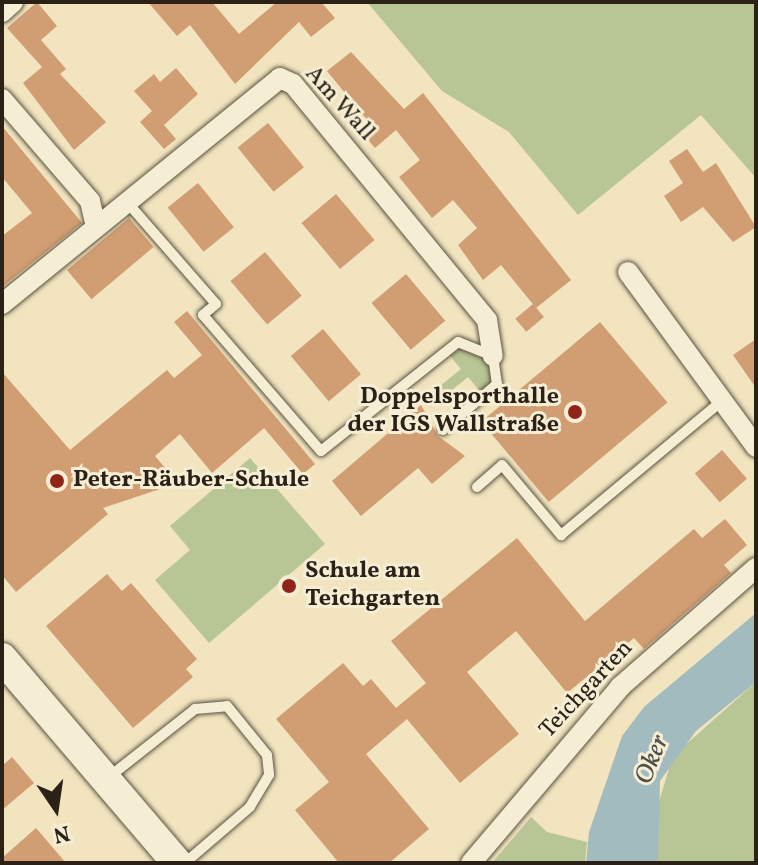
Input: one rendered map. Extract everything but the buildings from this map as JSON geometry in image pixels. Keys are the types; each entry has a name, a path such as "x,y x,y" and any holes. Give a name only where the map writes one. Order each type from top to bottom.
{"main road":[{"path":"2,658 177,863"}],"street":[{"path":"2,12 13,2"},
{"name":"Am Wall","path":"2,304 280,78 293,84 487,320 493,356"},
{"path":"2,99 90,201 96,227"},
{"path":"628,272 725,399 756,447"},
{"name":"Teichgarten","path":"471,863 620,687 756,568"}],"lane":[{"path":"127,202 216,304 203,315 321,451 458,342 493,356 497,384 443,430"},
{"path":"477,487 502,465 561,535 725,399"},
{"path":"105,780 195,709 227,706 267,755 269,775 250,807 185,863"}],"green space":[{"path":"367,2 756,2 756,178 701,115 578,215 509,132 442,91"},
{"path":"458,342 493,356 497,384 484,396 468,377 431,407 424,399 461,369 446,351"},
{"path":"250,458 325,544 209,643 155,580 190,550 170,526"},
{"path":"756,682 756,863 658,863 656,811 673,756"},
{"path":"531,817 547,832 587,842 585,863 492,863"}],"water":[{"name":"Oker","path":"756,613 756,682 696,731 660,781 658,863 586,863 589,832 622,736 644,707"}],"place":[{"name":"Doppelsporthalle der IGS Wallstraße","path":"575,412"},
{"name":"Peter-Räuber-Schule","path":"57,481"},
{"name":"Schule am Teichgarten","path":"289,586"}]}
